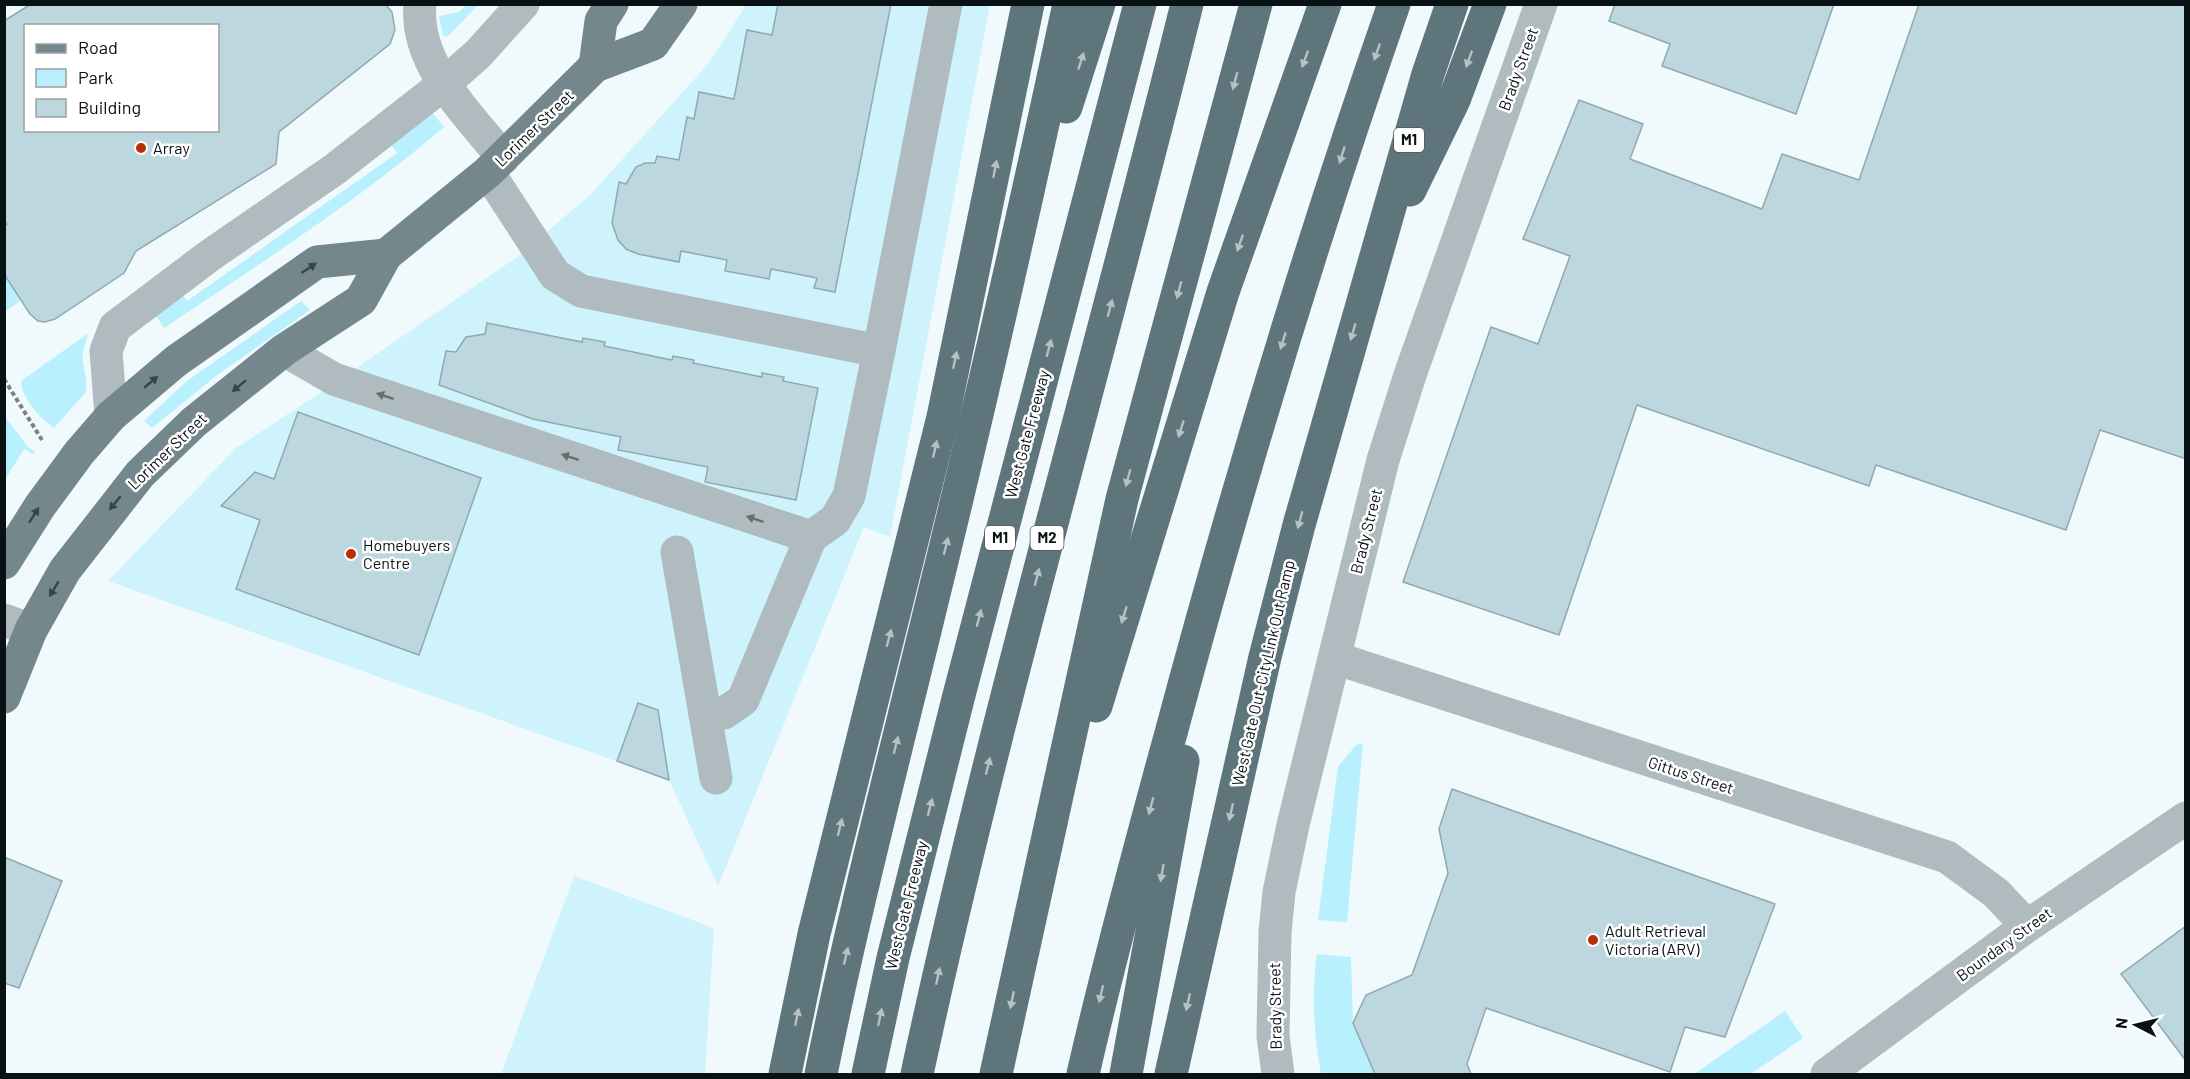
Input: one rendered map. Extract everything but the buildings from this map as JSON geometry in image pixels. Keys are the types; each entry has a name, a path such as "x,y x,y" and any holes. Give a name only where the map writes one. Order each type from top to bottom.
{"highway":[{"path":"785,1074 814,934 943,417 1028,4"},
{"path":"821,1074 840,980 882,799 1006,297 1069,4"},
{"path":"1006,297 1099,4"},
{"name":"West Gate Freeway","path":"868,1074 892,958 1140,4"},
{"name":"M2","path":"917,1074 965,856 1015,656 1138,199 1187,4"},
{"path":"996,1074 1122,499 1256,4"},
{"path":"1024,943 1223,292 1325,4"},
{"path":"1083,1074 1105,975 1226,526 1316,233 1394,4"},
{"name":"M1","path":"1369,276 1428,74 1452,4"},
{"path":"1369,276 1454,100 1490,4"},
{"name":"West Gate Out-CityLink Out Ramp","path":"1171,1074 1265,657 1299,525 1369,276"},
{"path":"1126,1074 1226,526"}],"main road":[{"path":"595,66 601,21 612,4"},
{"name":"Lorimer Street","path":"4,697 18,625 65,570 140,474 194,422 284,350 361,300 386,255 496,165 595,66 653,44 681,4"},
{"path":"4,563 66,468 111,416 176,361 317,262 386,255"}],"street":[{"path":"420,4 418,21 423,44 496,165 555,275 581,291 879,351"},
{"path":"111,416 106,351 115,327 209,256 335,169 445,83 478,54 523,4"},
{"path":"705,714 724,713 743,700 811,537 835,520 849,496 946,4"},
{"name":"Brady Street","path":"1278,1074 1273,1036 1275,932 1279,892 1383,460 1410,375 1541,4"},
{"path":"284,350 334,379 811,537"},
{"path":"677,552 716,778"},
{"name":"Gittus Street","path":"1335,658 1947,858 1996,893 2027,926"},
{"name":"Boundary Street","path":"1827,1074 2027,926 2186,818"}],"path":[{"path":"4,379 36,433 66,468"}],"shaded area":[{"path":"746,5 990,5 890,537 864,527 718,886 669,780 108,581 236,448 517,257 590,195 709,63"},
{"path":"574,876 714,928 705,1074 501,1074"}],"green space":[{"path":"467,5 478,5 448,36 443,36 439,16 459,12"},
{"path":"431,111 444,127 411,154 307,231 164,328 152,310 179,291 187,301 397,153 390,143"},
{"path":"4,274 21,300 5,312 4,312"},
{"path":"301,301 310,310 216,376 152,428 144,421 187,381"},
{"path":"87,334 83,350 87,383 85,393 54,428 33,407 25,395 21,381"},
{"path":"4,415 27,446 35,452 35,455 24,449 5,480"},
{"path":"1363,743 1347,922 1318,920 1338,767 1356,745"},
{"path":"1317,954 1351,957 1353,1023 1375,1074 1321,1074 1314,1014"},
{"path":"1785,1011 1803,1038 1751,1074 1694,1074"}],"place":[{"name":"Array","path":"141,148"},
{"name":"Homebuyers Centre","path":"351,554"},
{"name":"Adult Retrieval Victoria (ARV)","path":"1593,940"}]}
